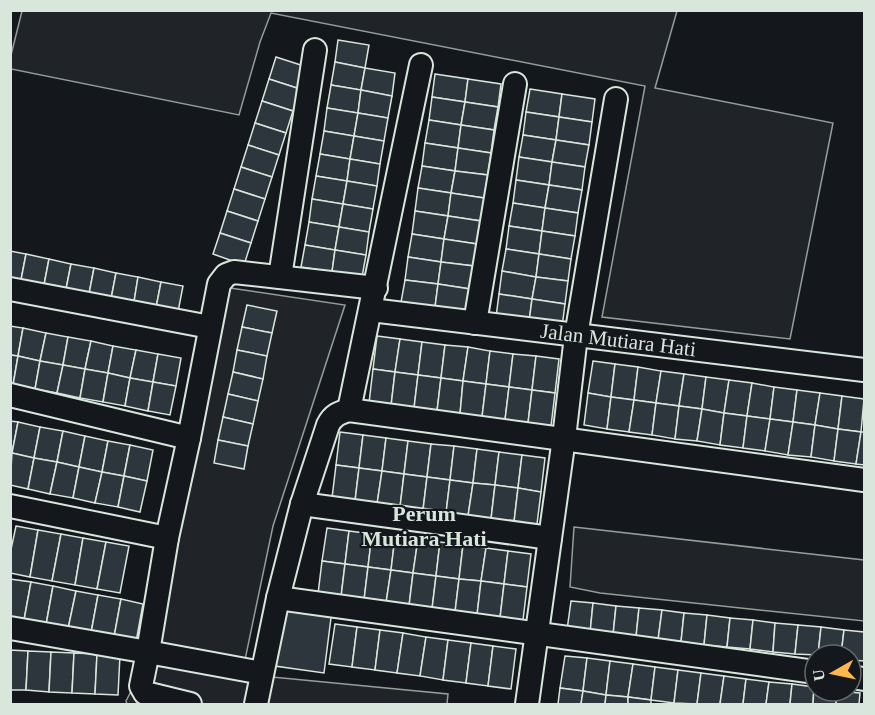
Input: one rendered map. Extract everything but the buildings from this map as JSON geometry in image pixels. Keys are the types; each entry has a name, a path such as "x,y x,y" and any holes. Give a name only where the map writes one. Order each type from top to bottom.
{"street":[{"path":"280,278 315,50"},
{"path":"349,410 421,65"},
{"path":"475,323 515,84"},
{"path":"527,705 576,336 616,99"},
{"path":"190,705 145,693 141,686 167,538 219,284 226,275 234,272 376,288"},
{"path":"10,289 210,327"},
{"name":"Jalan Mutiara Hati","path":"371,310 864,370"},
{"path":"10,395 189,438"},
{"path":"256,705 278,598 302,504 331,419 337,414 349,410 864,480"},
{"path":"302,504 550,538"},
{"path":"10,506 167,538"},
{"path":"278,598 803,670"},
{"path":"10,628 262,673"}],"shaded area":[{"path":"22,11 677,11 655,88 833,123 790,339 602,317 645,86 271,13 260,42 239,115 11,69 11,55"},
{"path":"230,288 345,305 273,526 242,674 448,694 447,704 127,704 126,701 151,653"},
{"path":"574,527 864,560 864,621 600,593 570,587"}],"district":[{"name":"Perum Mutiara Hati","path":"424,526"}]}
